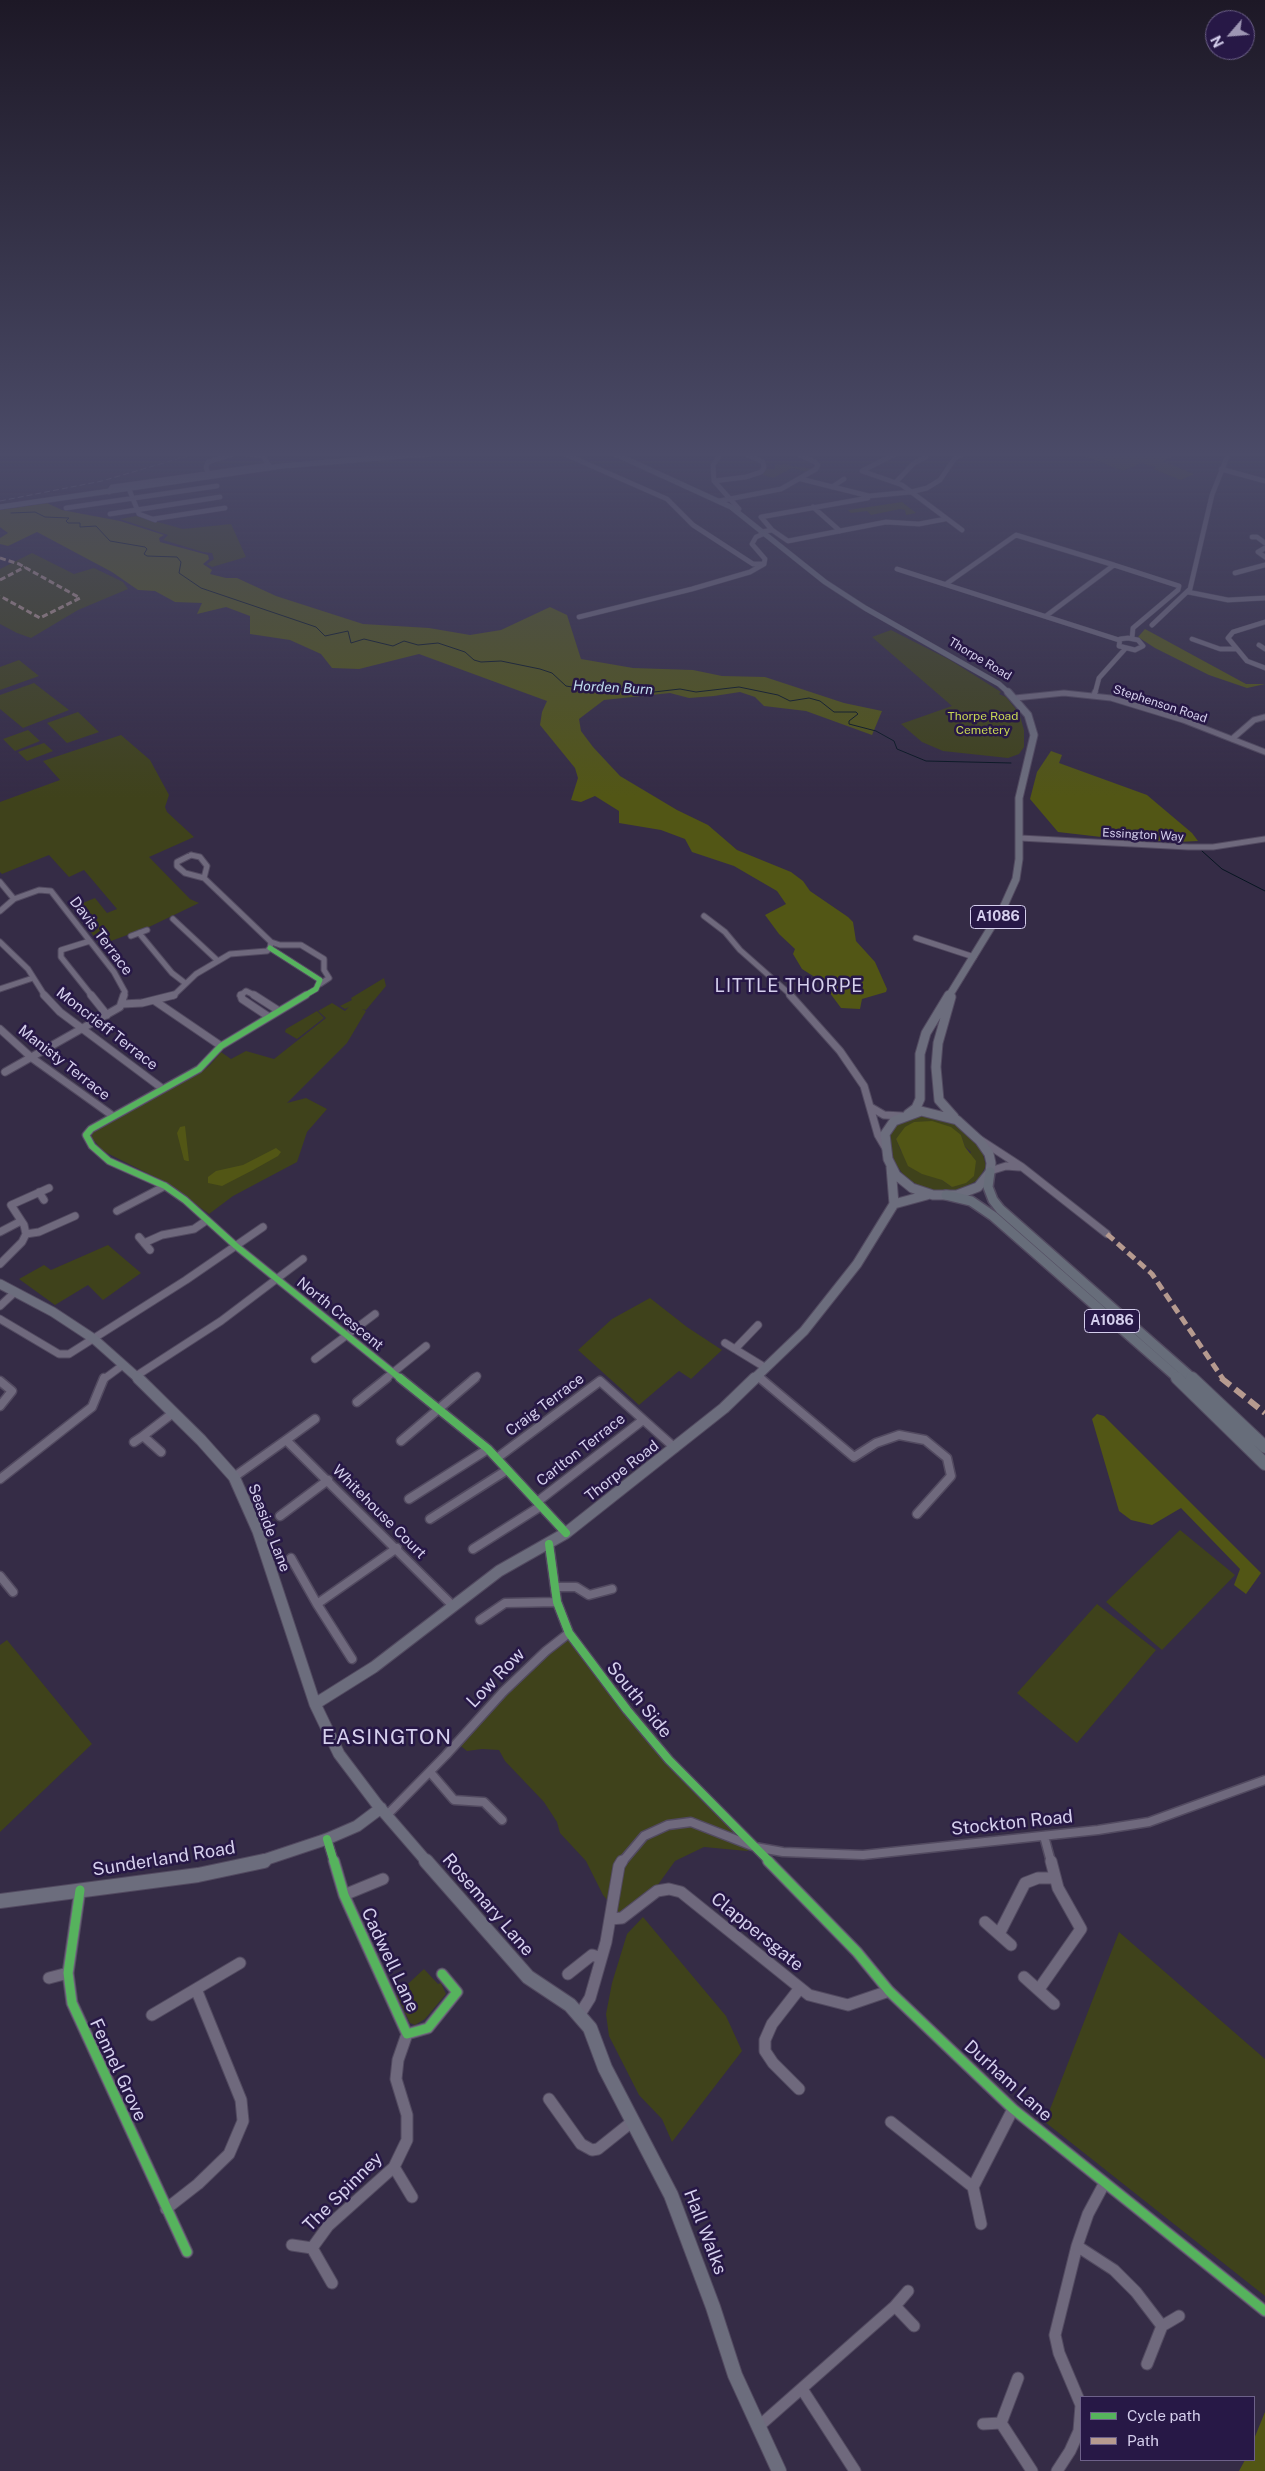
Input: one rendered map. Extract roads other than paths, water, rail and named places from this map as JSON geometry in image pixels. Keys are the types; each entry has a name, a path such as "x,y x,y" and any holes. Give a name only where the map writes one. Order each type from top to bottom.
{"highway":[{"name":"A1086","path":"990,1172 988,1187 993,1200 1000,1209 1223,1405 1265,1446"},
{"name":"A1086","path":"946,1195 971,1201 993,1216 1171,1372 1265,1464"}],"main road":[{"name":"Thorpe Road","path":"806,567 865,608 987,676 1016,698 1028,716 1034,735 1019,798 1020,838 1017,872 1011,893 974,957 926,1033 920,1054 920,1099 916,1108 905,1115"},
{"name":"Thorpe Road","path":"953,988 938,1042 936,1088 943,1106 957,1120"},
{"path":"932,1112 957,1120 977,1138 989,1154 990,1172 985,1181 973,1190 946,1195 917,1196 894,1204 895,1195 891,1167 885,1147 885,1134 888,1127 905,1115 932,1112"},
{"path":"891,1167 903,1182 912,1188 932,1195"},
{"name":"Thorpe Road","path":"315,1704 374,1666 499,1571 566,1533 724,1408 804,1331 857,1264 894,1204"},
{"name":"Seaside Lane","path":"0,1284 53,1312 94,1340 136,1376 173,1412 223,1463 234,1477 258,1532 315,1704 339,1754 384,1812"},
{"name":"Sunderland Road","path":"0,1901 198,1876 263,1861 326,1839 384,1812"},
{"name":"Rosemary Lane","path":"384,1812 528,1977 580,2014"},
{"name":"Hall Walks","path":"580,2014 590,2028 605,2068 658,2166 681,2218 713,2306 735,2375 778,2471"}],"street":[{"path":"579,617 700,587 750,572 758,567"},
{"path":"946,584 970,567"},
{"path":"1046,616 1111,567"},
{"path":"1121,567 1179,586 1178,590 1134,628 1132,638"},
{"path":"1152,625 1188,592 1194,567"},
{"path":"1235,573 1256,567"},
{"path":"897,569 1119,640 1132,638 1141,642 1143,646 1135,650 1125,649 1119,646 1119,640"},
{"path":"1188,592 1228,600 1265,598"},
{"path":"1265,622 1229,634 1228,638 1250,664 1265,668"},
{"path":"1192,639 1220,649 1238,649"},
{"path":"1259,645 1265,649"},
{"path":"1094,694 1099,678 1125,649"},
{"name":"Stephenson Road","path":"1016,698 1047,693 1094,694 1121,700 1183,720 1265,752"},
{"path":"1232,739 1254,720 1265,717"},
{"name":"Essington Way","path":"1020,838 1188,848 1239,844 1265,839"},
{"path":"204,878 207,866 200,857 191,855 177,862 177,866 185,873 204,878 271,945 320,980 320,984"},
{"path":"0,882 14,899 0,911"},
{"name":"Davis Terrace","path":"14,899 46,889 51,891 122,984 126,992 122,1004"},
{"path":"704,916 725,932 740,950 796,1000 840,1051 864,1086 872,1108 878,1135 885,1147"},
{"path":"170,927 175,921 218,961"},
{"path":"131,936 147,930"},
{"path":"138,933 172,973 185,983"},
{"path":"916,938 974,957"},
{"name":"Moncrieff Terrace","path":"0,942 28,969 42,993 54,1006 163,1089"},
{"path":"90,942 60,950 61,957 107,1015"},
{"path":"5,1072 83,1029 122,1004 155,1001 172,996 185,983 230,954 267,951 271,945"},
{"path":"113,1116 200,1069 221,1046 316,989 329,978 324,970 324,959 301,945 271,945"},
{"path":"0,989 33,978"},
{"path":"269,1017 240,996 246,991 279,1011"},
{"path":"155,1001 221,1046"},
{"name":"Manisty Terrace","path":"0,1029 32,1058 113,1116"},
{"path":"872,1108 884,1115 905,1115"},
{"name":"North Crescent","path":"113,1116 91,1129 86,1135 92,1146 109,1161 165,1186 185,1200 236,1246 488,1449 566,1533"},
{"path":"977,1138 1022,1167 1107,1234"},
{"path":"990,1172 1006,1166 1022,1167"},
{"path":"117,1211 165,1186"},
{"path":"26,1234 21,1220 11,1205 49,1188"},
{"path":"39,1192 44,1200"},
{"path":"63,1213 68,1220"},
{"path":"0,1264 22,1242 26,1234 75,1216"},
{"path":"0,1232 21,1220"},
{"path":"150,1250 142,1240 162,1234 194,1229 207,1220"},
{"path":"0,1319 59,1354 69,1354 94,1340 263,1227"},
{"path":"136,1376 221,1321 278,1280 303,1259"},
{"path":"0,1306 15,1292"},
{"path":"315,1358 375,1314"},
{"path":"735,1349 758,1325"},
{"path":"725,1343 766,1368"},
{"path":"358,1402 426,1346"},
{"path":"0,1479 92,1407 104,1378 123,1365"},
{"path":"401,1441 478,1376"},
{"path":"758,1376 854,1456 876,1443 899,1435 925,1440 947,1458 952,1476 917,1514"},
{"name":"Craig Terrace","path":"497,1458 600,1381 675,1448"},
{"path":"0,1382 12,1391 0,1406"},
{"path":"134,1442 173,1412"},
{"path":"234,1477 315,1419"},
{"name":"Carlton Terrace","path":"473,1550 539,1504 642,1420"},
{"path":"144,1436 161,1452"},
{"name":"Whitehouse Court","path":"286,1440 397,1548 452,1605"},
{"path":"409,1499 488,1449"},
{"path":"430,1519 507,1470"},
{"path":"280,1516 328,1480"},
{"name":"South Side","path":"549,1544 557,1602 569,1633 622,1705 669,1760 708,1802 755,1846"},
{"path":"317,1604 397,1548"},
{"path":"291,1558 317,1604 352,1659"},
{"path":"0,1576 13,1592"},
{"path":"555,1587 576,1587 589,1594 612,1589"},
{"path":"480,1620 505,1603 557,1602"},
{"name":"Low Row","path":"384,1812 430,1772 503,1692 546,1651 569,1633"},
{"path":"430,1772 454,1800 484,1802 502,1820"},
{"name":"Stockton Road","path":"580,2014 590,1998 610,1919 619,1866 629,1851 644,1836 668,1825 691,1822 755,1846 783,1852 863,1855 1044,1836 1149,1822 1265,1780"},
{"path":"1039,1990 1081,1929 1060,1894 1054,1878 1044,1836"},
{"name":"Cadwell Lane","path":"326,1839 344,1895 407,2034 428,2028 457,1992 442,1974"},
{"name":"Durham Lane","path":"755,1846 857,1952 889,1991 1013,2109 1104,2184 1265,2311"},
{"path":"999,1934 1026,1883 1038,1878 1054,1878"},
{"path":"344,1895 383,1879"},
{"name":"Clappersgate","path":"610,1919 622,1918 657,1891 669,1889 681,1892 809,1995 848,2005 889,1991"},
{"name":"Fennel Grove","path":"80,1890 68,1973 69,1990 77,2017 187,2252"},
{"path":"985,1922 1011,1944"},
{"path":"568,1974 592,1955 600,1958"},
{"path":"152,2015 240,1963"},
{"path":"49,1978 68,1973"},
{"path":"1024,1977 1054,2004"},
{"path":"799,2089 773,2063 765,2052 765,2040 772,2024 800,1988"},
{"path":"166,2209 198,2184 229,2154 240,2132 243,2121 242,2100 196,1989"},
{"name":"The Spinney","path":"332,2284 312,2248 328,2226 394,2167 407,2140 407,2115 396,2079 398,2060 407,2034"},
{"path":"549,2099 581,2144 592,2150 598,2149 634,2121"},
{"path":"981,2224 973,2187 1013,2109"},
{"path":"891,2122 973,2187"},
{"path":"394,2167 412,2197"},
{"path":"1080,2402 1059,2353 1055,2335 1077,2246 1088,2214 1104,2184"},
{"path":"292,2245 312,2248"},
{"path":"1077,2246 1114,2270 1162,2326"},
{"path":"758,2427 895,2306 908,2291"},
{"path":"895,2306 914,2326"},
{"path":"1147,2364 1162,2326 1179,2316"},
{"path":"1001,2423 1018,2378"},
{"path":"802,2389 856,2471"},
{"path":"1057,2471 1070,2451 1079,2431 1080,2418"},
{"path":"983,2424 1001,2423"},
{"path":"1001,2423 1032,2471"}],"waterway":[{"name":"Horden Burn","path":"180,567 179,573 201,588 316,627 325,636 348,631 351,643 364,639 393,646 404,641 418,645 438,643 465,652 474,660 481,662 501,661 540,669 552,673 566,686 590,690 608,691 632,687 654,692 680,689 696,692 739,687 778,695 790,701 809,698 820,701 834,712 856,712 858,714 849,721 849,724 876,731 894,741 897,749 926,761 1011,763"},
{"path":"1202,851 1222,869 1265,891"}],"district":[{"name":"LITTLE THORPE","path":"789,986"},
{"name":"EASINGTON","path":"387,1738"}],"park label":[{"name":"Thorpe Road Cemetery","path":"983,723"}]}
